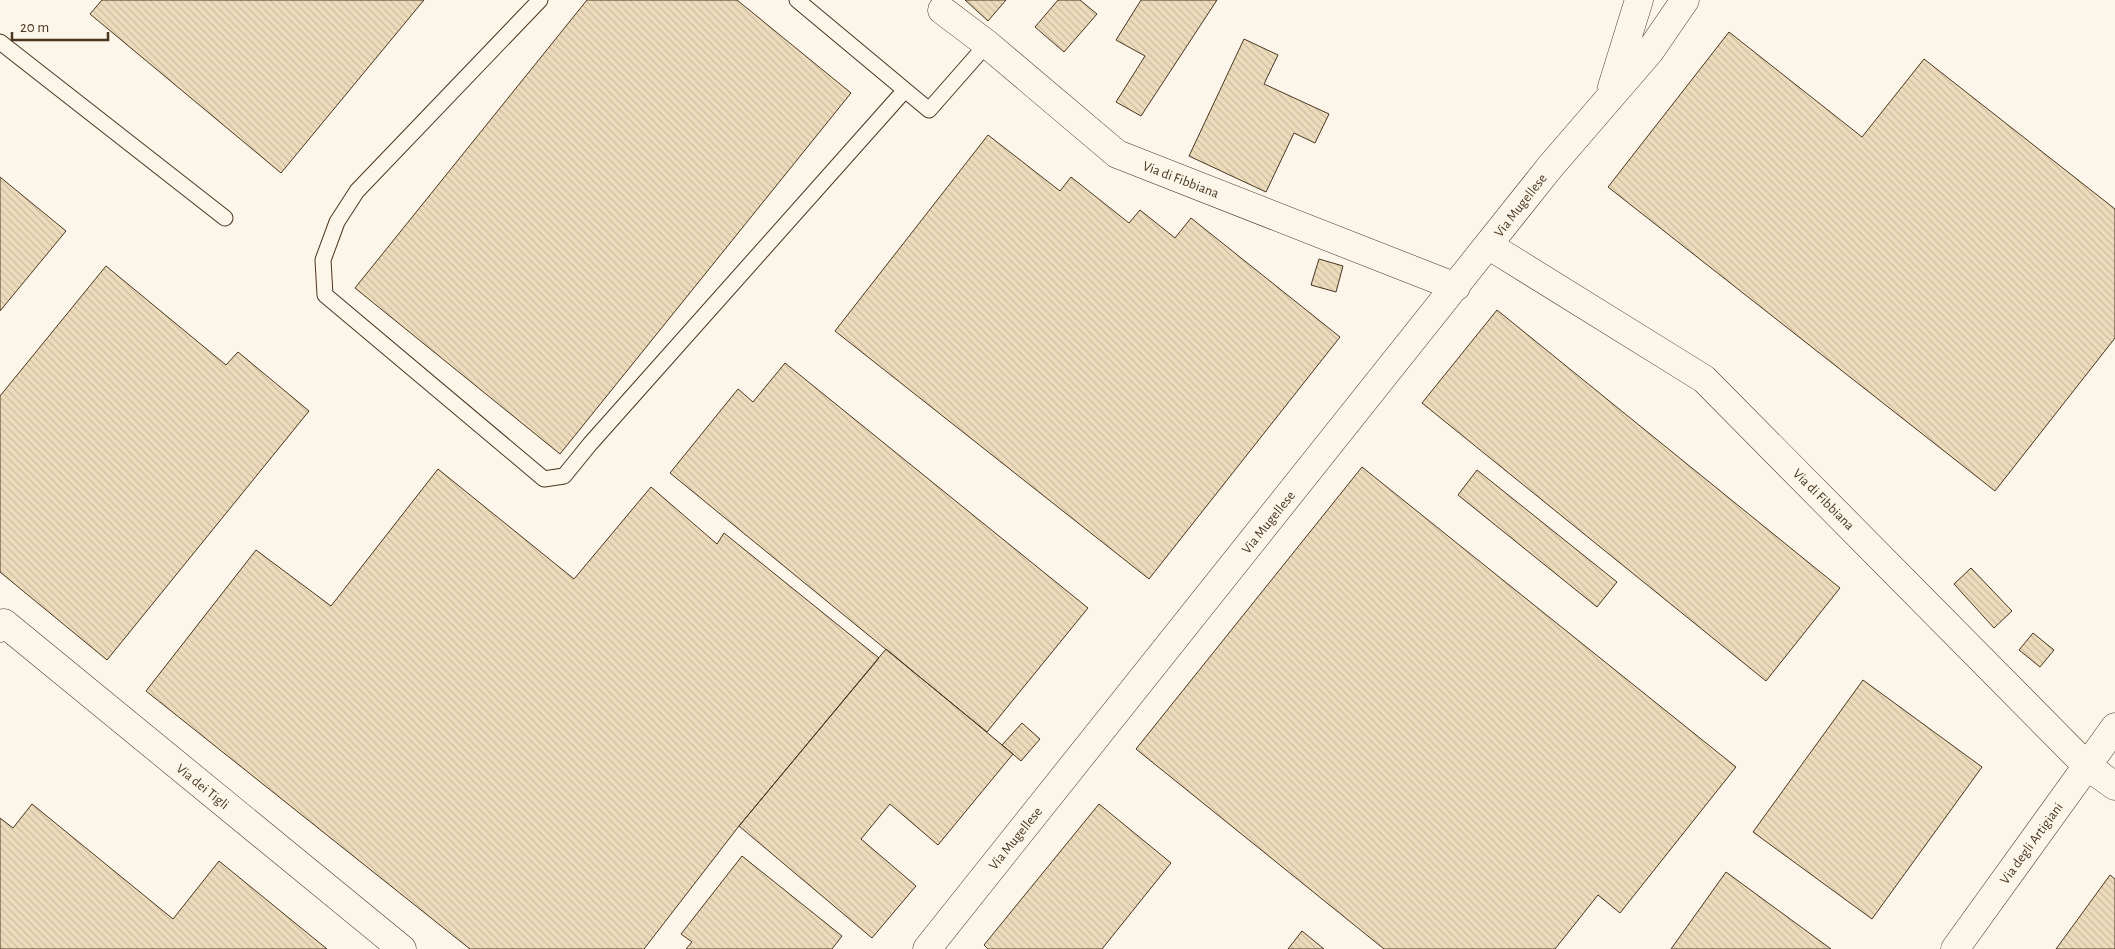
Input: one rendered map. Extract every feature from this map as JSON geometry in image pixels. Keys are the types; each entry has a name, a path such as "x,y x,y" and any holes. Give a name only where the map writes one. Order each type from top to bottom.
{"street":[{"name":"Via Mugellese","path":"1610,96 1639,0"},
{"name":"Via Mugellese","path":"936,946 1488,245 1610,96 1650,51 1685,0"},
{"name":"Via di Fibbiana","path":"942,10 987,44 1117,154 1456,287"},
{"name":"Via di Fibbiana","path":"1488,245 1704,379 2087,766"},
{"name":"Via dei Tigli","path":"2,626 402,949"},
{"path":"2115,727 2087,766 2115,786"},
{"name":"Via degli Artigiani","path":"1955,949 2087,766"}],"lane":[{"path":"540,0 357,191 337,222 323,260 326,295 544,478 564,476 596,436 905,90"},
{"path":"797,0 929,110 987,44"},
{"path":"0,42 225,218"}],"building":[{"path":"102,0 424,0 281,173 90,14"},
{"path":"587,0 737,0 851,93 560,454 355,288"},
{"path":"965,0 1006,0 988,21"},
{"path":"1058,0 1080,0 1097,14 1064,52 1035,27"},
{"path":"1141,0 1217,0 1141,116 1116,102 1145,56 1116,40"},
{"path":"1729,32 1862,137 1924,59 2115,209 2115,338 1995,491 1608,187"},
{"path":"1244,39 1278,55 1264,84 1329,114 1315,143 1294,133 1266,192 1189,156"},
{"path":"988,135 1060,191 1071,177 1129,223 1140,210 1175,238 1191,218 1340,337 1149,579 835,331"},
{"path":"0,177 66,231 0,311"},
{"path":"1319,259 1343,266 1336,292 1311,285"},
{"path":"106,266 226,365 238,352 309,411 107,660 0,572 0,396"},
{"path":"1497,310 1840,588 1766,681 1422,403"},
{"path":"785,363 1088,608 987,732 670,473 738,389 753,402"},
{"path":"1362,467 1736,767 1620,913 1598,895 1555,949 1384,949 1136,749"},
{"path":"438,469 574,579 651,487 717,544 724,533 879,658 739,826 644,949 470,949 146,691 256,550 331,606"},
{"path":"1477,470 1617,582 1597,607 1458,495"},
{"path":"1971,568 2012,611 1994,628 1954,584"},
{"path":"2033,633 2054,650 2040,667 2019,650"},
{"path":"886,649 1013,754 938,845 890,804 861,839 916,886 872,938 739,826"},
{"path":"1863,680 1982,767 1872,919 1753,832"},
{"path":"1022,723 1040,739 1021,761 1002,745"},
{"path":"32,804 173,919 219,861 327,949 0,949 0,818 13,828"},
{"path":"1099,804 1171,863 1102,949 988,949 984,945"},
{"path":"742,856 842,936 832,949 686,949 692,942 681,934"},
{"path":"1726,872 1831,949 1671,949"},
{"path":"2110,875 2115,879 2115,949 2056,949"},
{"path":"1302,931 1324,949 1288,949"}]}
